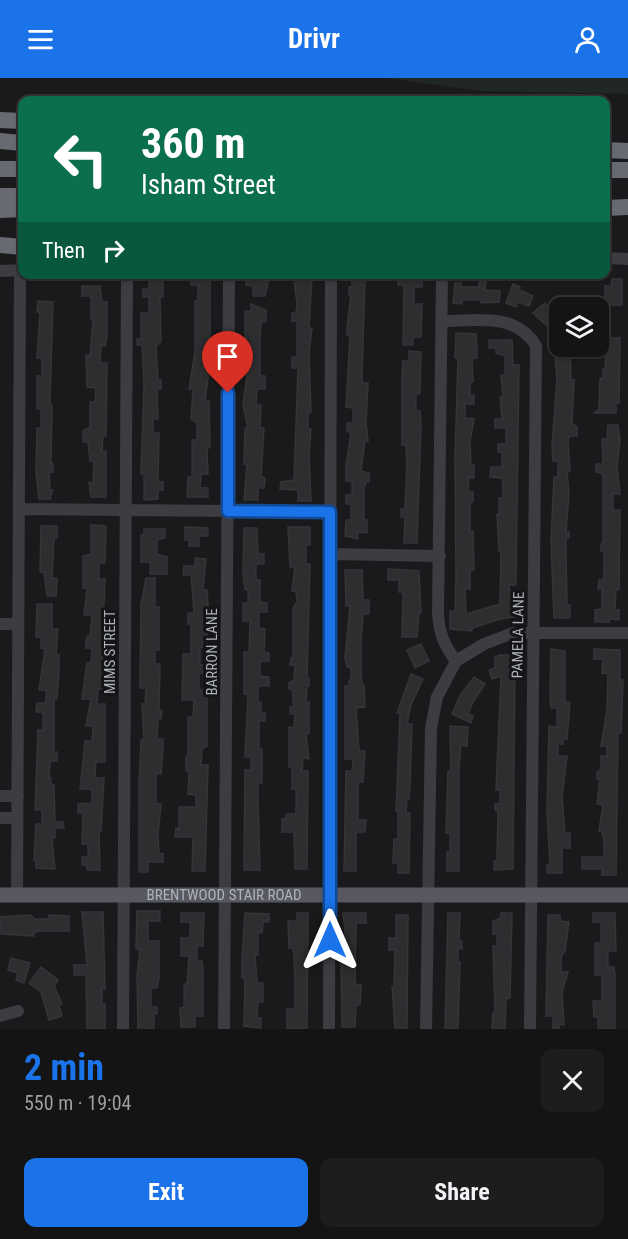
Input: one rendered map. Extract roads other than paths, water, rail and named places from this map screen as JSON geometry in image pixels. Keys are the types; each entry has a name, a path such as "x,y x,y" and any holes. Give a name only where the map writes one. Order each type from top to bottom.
{"highway":[{"path":"0,120 18,121"},
{"path":"0,141 18,143"},
{"path":"610,150 628,151"},
{"path":"0,169 18,169"},
{"path":"610,170 628,170"},
{"path":"0,196 18,196"},
{"path":"610,198 628,198"},
{"path":"610,208 628,207"},
{"path":"0,210 18,209"},
{"path":"0,245 18,247"}],"main road":[{"name":"BRENTWOOD STAIR ROAD","path":"0,895 628,896"}],"street":[{"path":"610,258 628,259"},
{"path":"0,271 18,270"},
{"path":"17,894 21,279"},
{"name":"MIMS STREET","path":"123,1029 127,279"},
{"name":"BARRON LANE","path":"224,1029 229,279"},
{"path":"329,1029 331,279"},
{"path":"442,279 439,630 446,647 456,661"},
{"name":"PAMELA LANE","path":"442,321 505,321 516,324 529,334 536,346 530,1029"},
{"path":"19,509 330,512"},
{"path":"330,554 440,556"},
{"path":"0,624 18,624"},
{"path":"426,1029 431,728 437,698 456,661 484,644 513,633 628,633"},
{"path":"0,796 18,796"},
{"path":"0,818 17,818"},
{"path":"0,1016 18,1011"}]}
